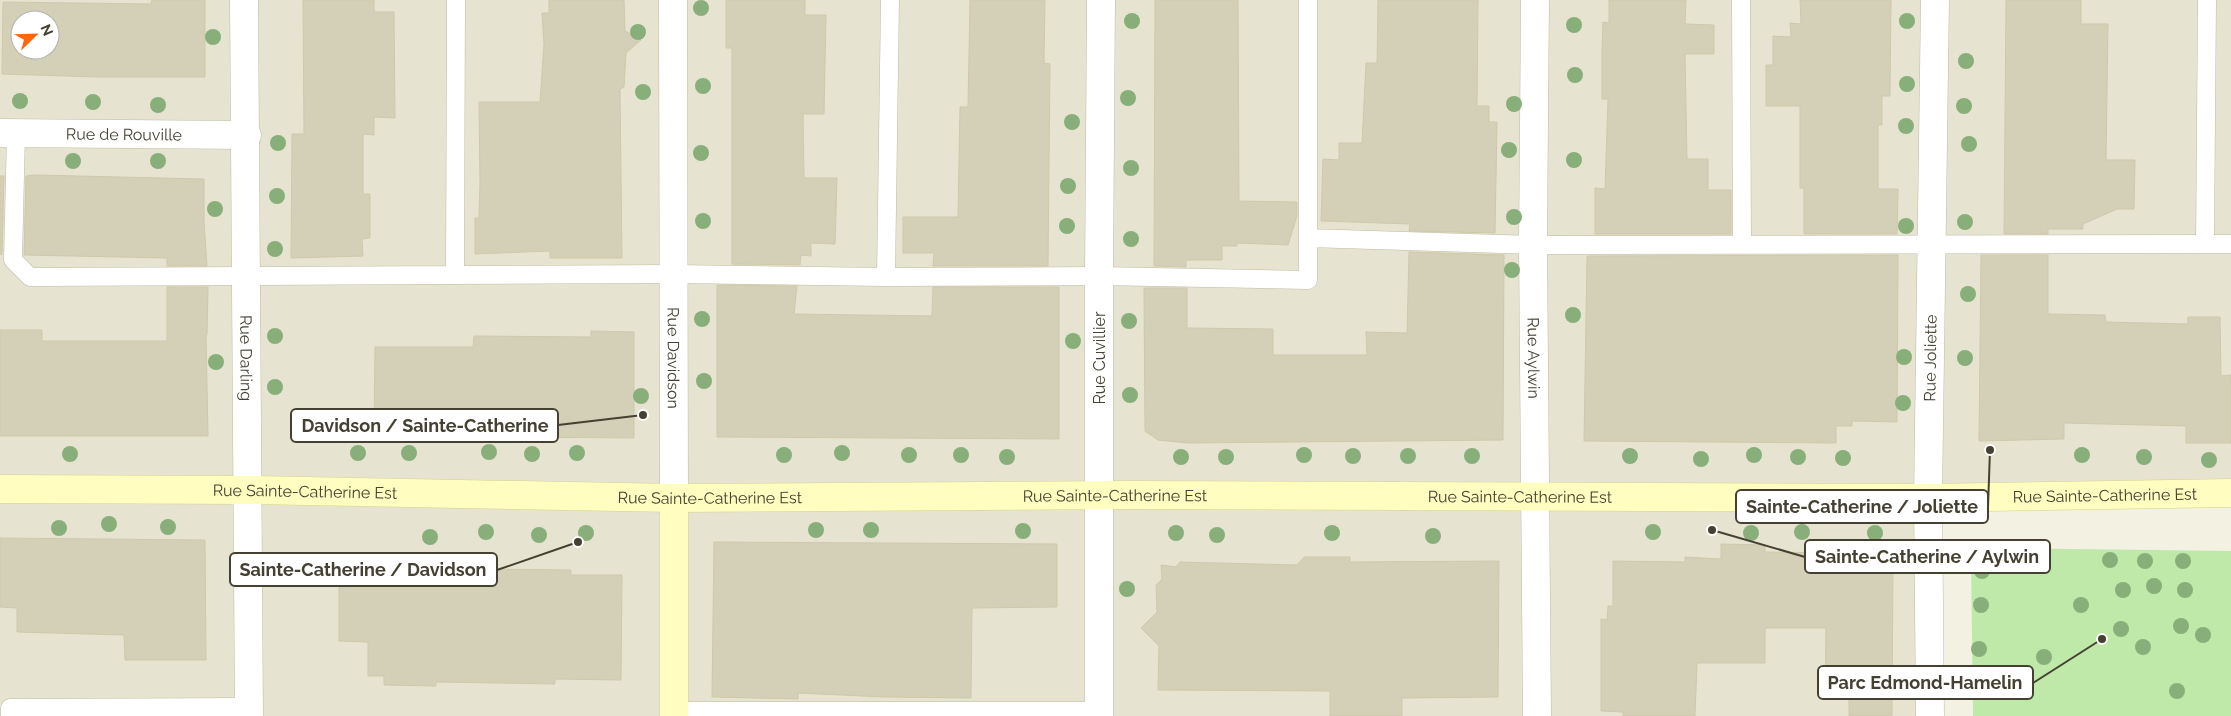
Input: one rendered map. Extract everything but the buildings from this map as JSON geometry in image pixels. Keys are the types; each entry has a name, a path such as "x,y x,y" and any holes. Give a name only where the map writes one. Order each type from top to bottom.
{"street":[{"name":"Rue Darling","path":"244,0 247,135 249,712"},
{"name":"Rue Davidson","path":"673,0 674,713"},
{"name":"Rue Cuvillier","path":"1099,714 1101,0"},
{"name":"Rue Aylwin","path":"1535,0 1533,245 1537,716"},
{"name":"Rue Joliette","path":"1930,716 1928,498 1935,0"},
{"name":"Rue de Rouville","path":"8,133 247,135"},
{"name":"Rue Sainte-Catherine Est","path":"0,489 249,490 674,498 1099,496 1928,498 2231,494"}],"lane":[{"path":"455,275 456,0"},
{"path":"886,277 890,0"},
{"path":"8,133 13,260 30,277 673,274 886,277 1099,276 1308,280 1308,0"},
{"path":"1741,0 1742,244"},
{"path":"2205,244 2207,0"},
{"path":"1308,238 1533,245 2231,244"},
{"path":"10,712 249,712"},
{"path":"674,713 1099,714"}],"shaded area":[{"path":"0,0 2231,0 2231,494 1928,498 1930,716 0,716"}],"green space":[{"path":"1983,548 2231,551 2231,716 1973,716 1971,556 1975,551"}],"place":[{"name":"Davidson / Sainte-Catherine","path":"643,415"},
{"name":"Sainte-Catherine / Joliette","path":"1990,450"},
{"name":"Sainte-Catherine / Aylwin","path":"1712,530"},
{"name":"Sainte-Catherine / Davidson","path":"578,542"},
{"name":"Parc Edmond-Hamelin","path":"2102,639"}]}
